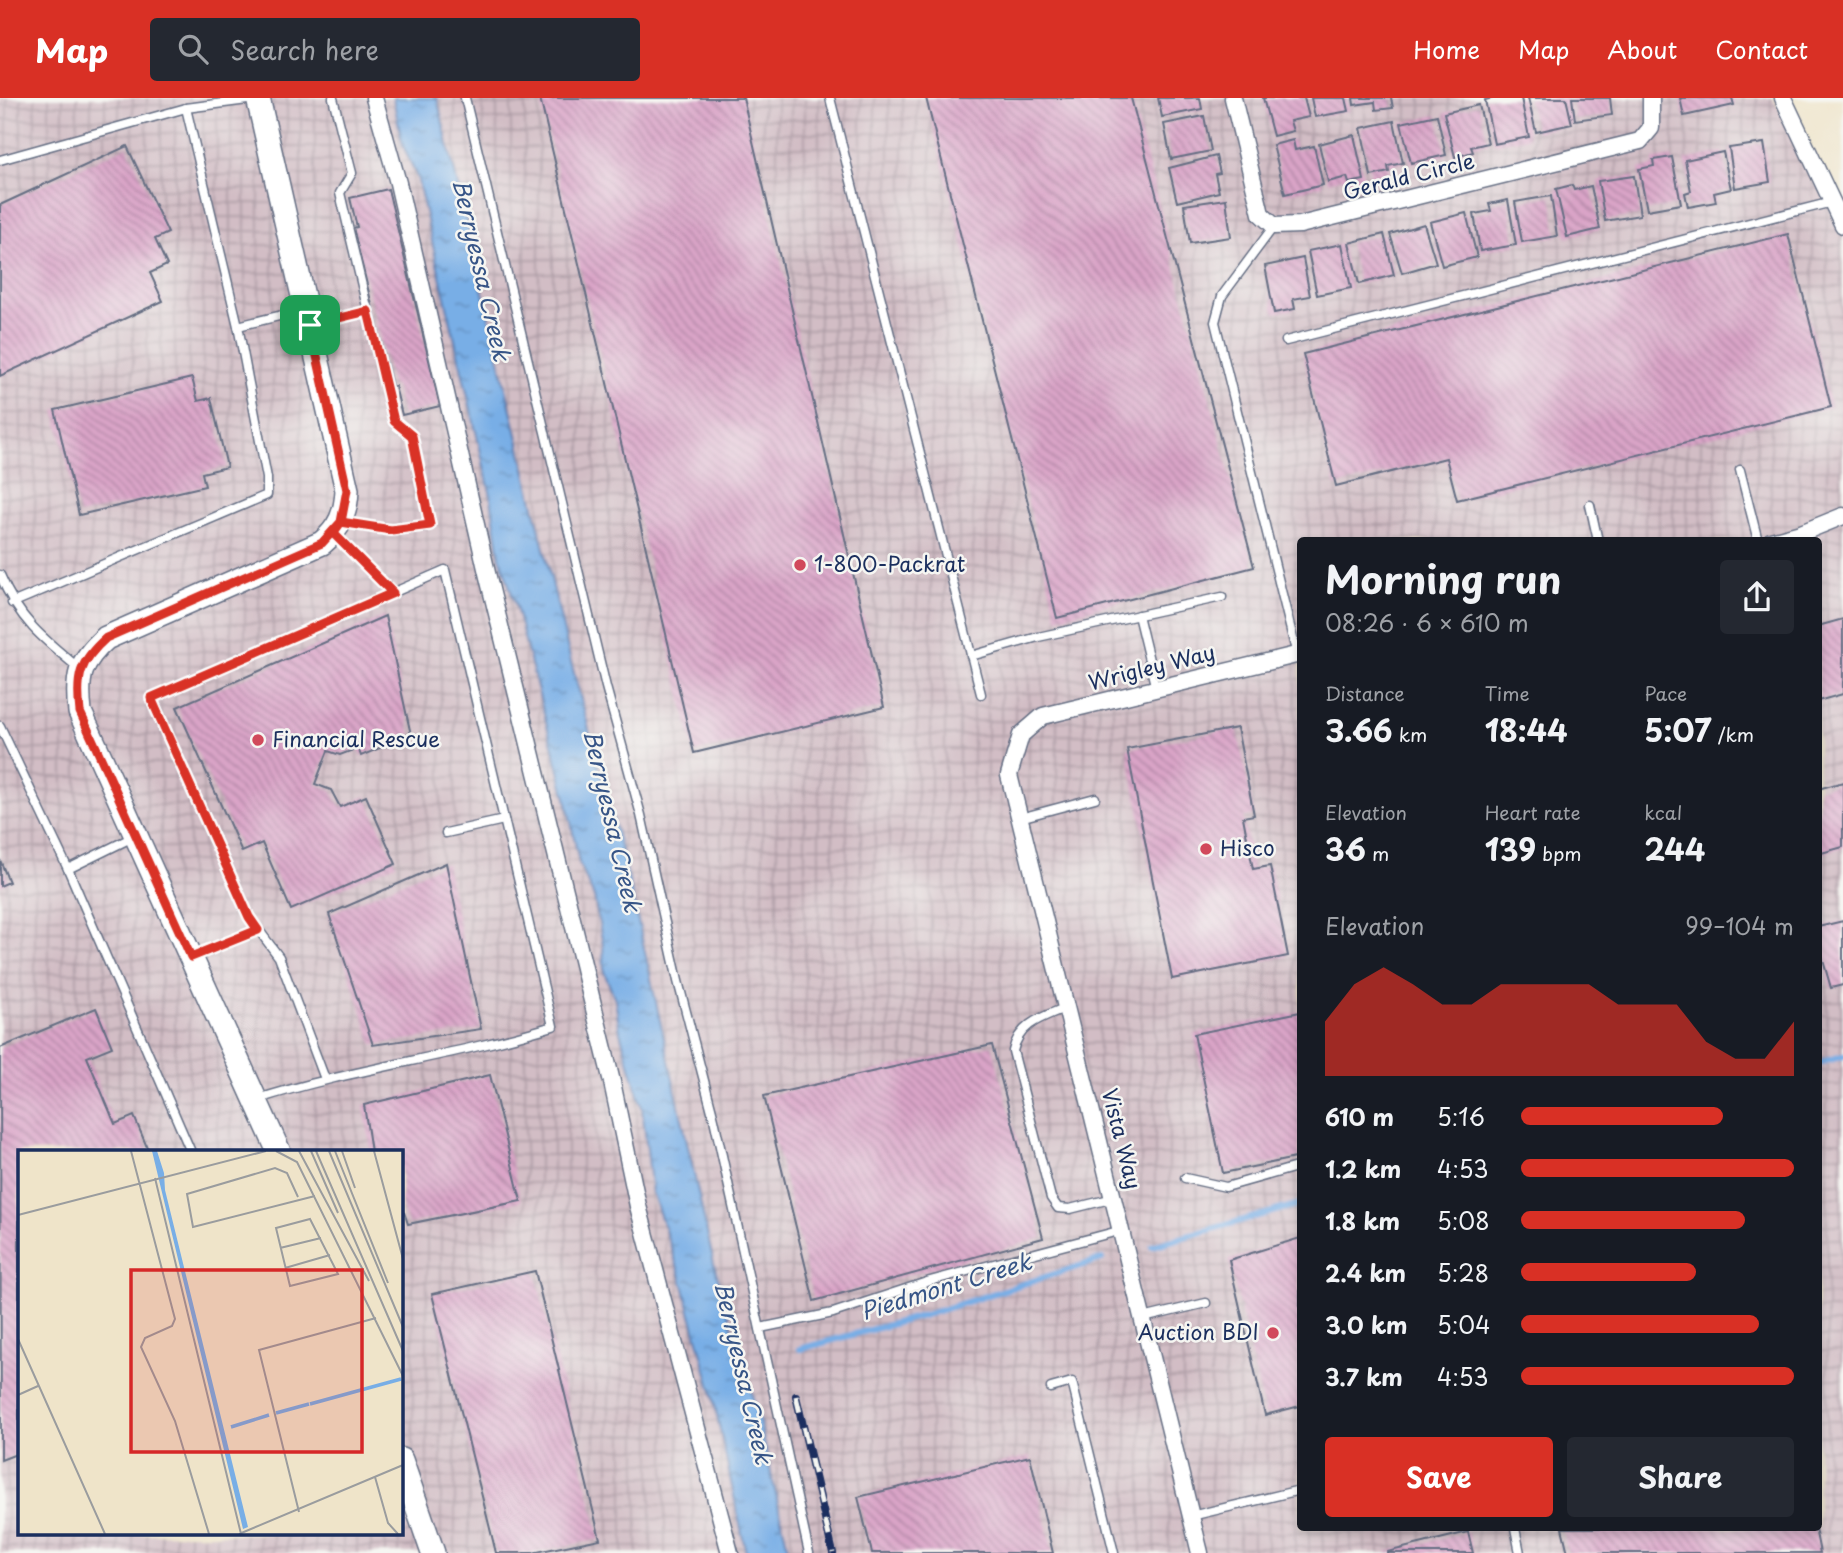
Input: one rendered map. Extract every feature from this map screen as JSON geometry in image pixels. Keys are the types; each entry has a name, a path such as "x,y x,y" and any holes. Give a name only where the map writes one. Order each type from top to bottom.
{"street":[{"path":"258,98 347,490 337,528 322,543 106,638 89,653 81,670 78,688 80,712 278,1150"},
{"path":"374,98 398,183 487,573 612,1082 638,1206 730,1553"},
{"path":"1233,98 1261,214 1274,226"},
{"name":"Gerald Circle","path":"1274,226 1300,225 1640,141 1651,128 1651,98"},
{"path":"1783,98 1843,225"},
{"path":"1783,537 1843,516"},
{"name":"Wrigley Way","path":"1021,735 1043,716 1297,654"},
{"name":"Vista Way","path":"1021,735 1009,775 1200,1553"},
{"path":"402,1463 433,1553"}],"lane":[{"path":"0,160 186,108 258,98"},
{"path":"333,98 352,173 340,193 394,421 412,436 430,525 391,530 337,528"},
{"path":"465,98 606,687 641,815 760,1328 809,1553"},
{"path":"830,98 981,694"},
{"path":"12,603 267,495 267,478 237,326 186,108"},
{"path":"1286,341 1832,202"},
{"path":"1274,226 1222,296 1215,322 1297,646"},
{"path":"237,326 368,311"},
{"path":"1741,470 1757,537"},
{"path":"1590,505 1597,537"},
{"path":"337,528 393,593"},
{"path":"255,1100 325,1079 517,1037 553,1026 445,570 151,698 249,917 279,957 325,1079"},
{"path":"0,575 12,603 32,630 81,670"},
{"path":"971,656 1222,597"},
{"path":"1138,615 1156,689"},
{"path":"0,726 68,869 190,1150"},
{"path":"1020,818 1095,798"},
{"path":"446,834 504,820"},
{"path":"68,869 136,835"},
{"path":"191,957 258,930"},
{"path":"1067,1007 1028,1023 1016,1039 1013,1051 1051,1198 1058,1208 1070,1209 1114,1198"},
{"path":"1185,1178 1226,1187 1297,1167"},
{"path":"760,1328 833,1313 930,1281 1122,1230"},
{"path":"1143,1318 1206,1303"},
{"path":"1051,1388 1072,1382 1114,1553"},
{"path":"1191,1516 1297,1491"},
{"path":"1516,1531 1520,1553"}],"shaded area":[{"path":"0,98 1773,98 1843,221 1843,1553 0,1553"}],"water":[{"name":"Berryessa Creek","path":"393,98 437,98 570,658 629,880 714,1264 759,1419 789,1553 746,1553 712,1392 680,1274 652,1192 642,1108 620,1032 615,999 604,972 603,945 594,897 579,863 566,798 516,607 500,557 490,492 417,177 403,146"}],"building":[{"path":"540,98 743,98 884,707 694,753"},
{"path":"926,98 1131,98 1254,567 1057,618"},
{"path":"1158,98 1200,98 1202,109 1162,117"},
{"path":"1263,98 1304,98 1309,117 1290,121 1293,131 1273,136"},
{"path":"1311,98 1346,98 1349,111 1315,117"},
{"path":"1353,98 1391,98 1393,108 1376,110 1375,102 1354,105"},
{"path":"1521,98 1529,137 1494,144 1485,100"},
{"path":"1528,98 1566,98 1572,124 1536,132"},
{"path":"1572,98 1610,98 1612,115 1575,120"},
{"path":"1680,98 1732,98 1734,105 1684,116"},
{"path":"1479,105 1488,143 1471,147 1473,152 1455,157 1444,113"},
{"path":"1437,115 1446,155 1411,163 1401,123"},
{"path":"1204,116 1211,151 1171,159 1164,124"},
{"path":"1394,121 1403,163 1388,166 1389,172 1371,176 1361,128"},
{"path":"1354,135 1364,180 1349,183 1347,177 1328,182 1319,144"},
{"path":"1293,140 1295,150 1314,146 1323,185 1285,194 1273,145"},
{"path":"1764,143 1770,182 1735,188 1729,148"},
{"path":"127,146 168,233 155,239 167,265 150,273 163,301 0,376 0,205"},
{"path":"1723,152 1731,189 1714,193 1716,202 1688,207 1685,193 1691,191 1685,160"},
{"path":"1216,156 1220,173 1215,174 1219,192 1177,202 1169,168"},
{"path":"1672,157 1681,204 1647,210 1639,169 1654,166 1653,160"},
{"path":"1634,176 1640,215 1605,221 1598,181"},
{"path":"1572,185 1574,190 1591,186 1600,229 1567,237 1556,189"},
{"path":"388,189 440,406 402,415 395,386 392,386 353,228 357,227 350,198"},
{"path":"1551,196 1557,236 1522,242 1515,202"},
{"path":"1226,199 1231,237 1190,243 1184,205"},
{"path":"1508,200 1516,245 1480,251 1474,214 1491,211 1489,204"},
{"path":"1466,213 1477,257 1442,266 1430,222"},
{"path":"1424,224 1436,263 1402,273 1390,234"},
{"path":"1384,234 1394,275 1359,284 1349,243"},
{"path":"1788,234 1831,407 1457,500 1446,458 1336,486 1303,354"},
{"path":"1342,244 1351,288 1317,295 1308,251"},
{"path":"1303,258 1310,296 1293,299 1295,309 1274,313 1265,266"},
{"path":"192,378 198,401 211,398 227,467 202,473 205,486 79,515 55,410"},
{"path":"385,616 411,735 361,756 358,748 340,755 328,751 315,784 331,790 340,807 366,796 396,864 291,910 262,843 242,852 177,707"},
{"path":"1843,619 1843,694 1822,700 1822,625"},
{"path":"1237,728 1254,815 1243,817 1253,869 1270,866 1288,956 1172,979 1127,749"},
{"path":"1843,782 1843,847 1822,853 1822,788"},
{"path":"0,860 9,882 0,886"},
{"path":"446,863 481,1029 373,1045 329,914"},
{"path":"1843,921 1843,985 1831,988 1822,957 1822,926"},
{"path":"96,1008 112,1047 87,1057 115,1124 134,1116 148,1150 18,1150 18,1453 1,1460 0,1048"},
{"path":"1297,1013 1297,1158 1223,1173 1194,1034"},
{"path":"992,1045 1043,1238 814,1301 764,1096"},
{"path":"490,1075 521,1201 408,1224 402,1206 402,1150 371,1150 364,1105"},
{"name":"Auction BDI","path":"1297,1239 1297,1407 1265,1415 1229,1260"},
{"path":"535,1271 600,1539 532,1553 496,1553 432,1294"},
{"path":"1030,1456 1053,1553 872,1553 858,1497"},
{"path":"1563,1531 1816,1531 1820,1553 1568,1553"},
{"path":"1468,1532 1473,1553 1387,1553 1387,1552"}],"waterway":[{"name":"Piedmont Creek","path":"1822,1062 1843,1056"},
{"name":"Piedmont Creek","path":"1152,1246 1297,1205"},
{"name":"Piedmont Creek","path":"800,1349 925,1315 1102,1259"}],"railway":[{"path":"796,1396 833,1553"}],"place":[{"name":"1-800-Packrat","path":"800,565"},
{"name":"Financial Rescue","path":"258,740"},
{"name":"Hisco","path":"1206,849"},
{"name":"Auction BDI","path":"1273,1333"}],"route":[{"path":"310,325 347,490 346,507 341,522 322,543 106,638 89,653 81,670 78,688 80,712 191,957 258,930 249,917 151,698 393,593 333,533 341,522 391,530 430,525 412,436 394,421 368,311 310,325"}]}
